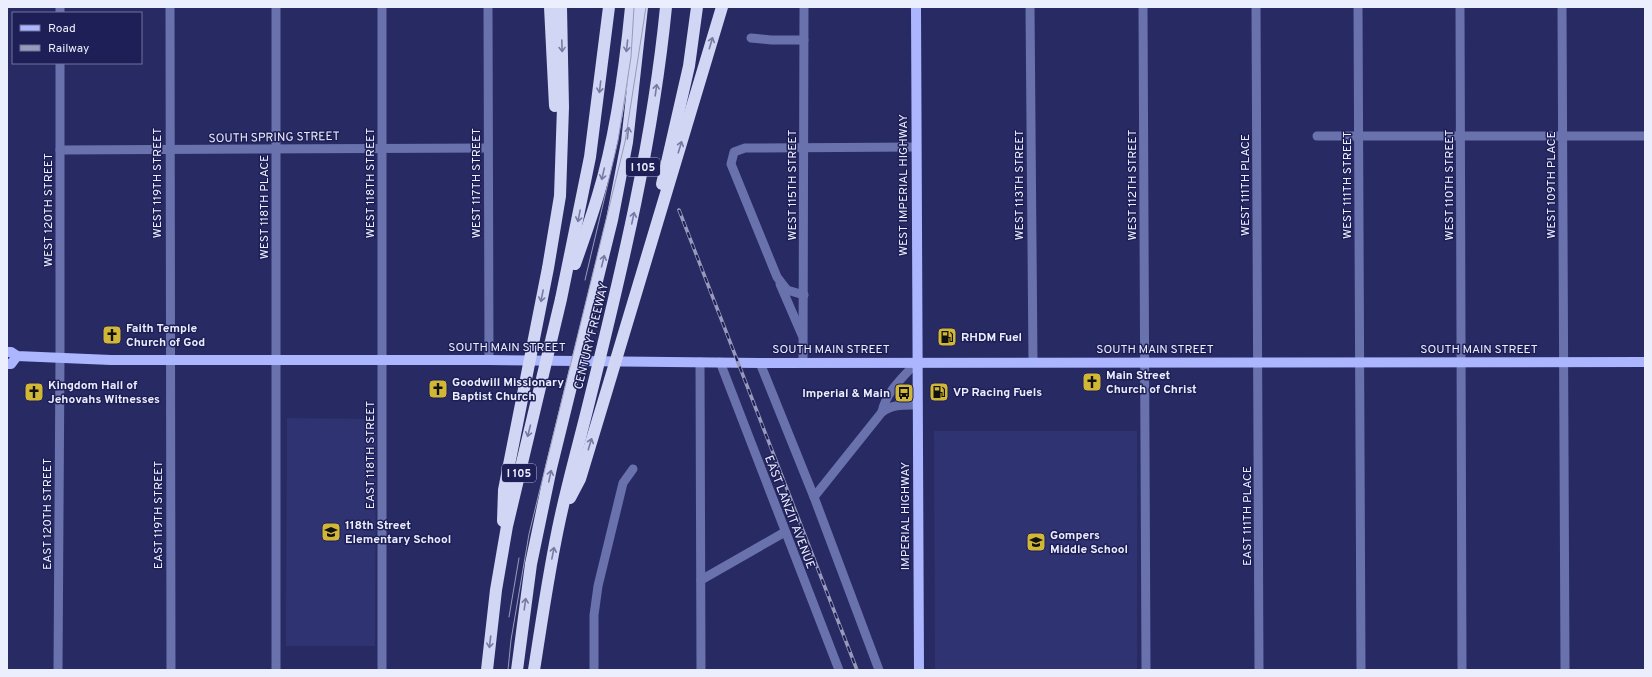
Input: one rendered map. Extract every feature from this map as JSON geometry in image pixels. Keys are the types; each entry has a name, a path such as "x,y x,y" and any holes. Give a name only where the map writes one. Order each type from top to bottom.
{"highway":[{"path":"548,268 553,206 556,130 550,7"},
{"path":"502,553 504,490 556,223 562,167 563,107 561,7"},
{"name":"I 105","path":"487,670 502,553 519,474 555,324 590,157 609,7"},
{"path":"555,324 599,194 614,129 623,74 631,7"},
{"path":"517,670 531,564 551,468 612,220 627,142 642,7"},
{"name":"CENTURY FREEWAY","path":"534,670 547,587 560,519 608,324 642,173 655,92 666,7"},
{"path":"656,225 662,179 687,75 693,43 697,7"},
{"path":"560,519 580,479 722,7"}],"main road":[{"name":"WEST IMPERIAL HIGHWAY","path":"916,7 917,362"},
{"name":"SOUTH MAIN STREET","path":"7,352 17,356 111,360 489,360 803,363 1645,362"},
{"path":"7,364 11,364 17,356"},
{"name":"IMPERIAL HIGHWAY","path":"917,362 919,670"}],"street":[{"name":"WEST 119TH STREET","path":"169,360 170,7"},
{"name":"WEST 118TH PLACE","path":"276,7 276,670"},
{"name":"WEST 118TH STREET","path":"382,7 382,360"},
{"name":"WEST 117TH STREET","path":"488,7 489,360"},
{"name":"WEST 115TH STREET","path":"803,363 804,7"},
{"name":"WEST 113TH STREET","path":"1030,7 1033,362"},
{"name":"WEST 112TH STREET","path":"1143,7 1146,670"},
{"name":"WEST 111TH PLACE","path":"1256,7 1259,362"},
{"name":"WEST 111TH STREET","path":"1358,7 1361,670"},
{"name":"WEST 110TH STREET","path":"1460,7 1462,670"},
{"name":"WEST 109TH PLACE","path":"1562,7 1564,670"},
{"path":"751,38 771,40 804,40"},
{"name":"WEST 120TH STREET","path":"60,64 60,357"},
{"path":"1317,136 1645,136"},
{"name":"SOUTH SPRING STREET","path":"60,150 276,150 382,147 488,148"},
{"path":"804,339 731,164 734,152 745,148 916,147"},
{"path":"778,277 788,290 804,295"},
{"name":"EAST 120TH STREET","path":"58,670 60,357"},
{"name":"EAST 119TH STREET","path":"169,360 171,670"},
{"name":"EAST 118TH STREET","path":"382,360 382,670"},
{"path":"700,362 701,670"},
{"name":"EAST LANZIT AVENUE","path":"720,362 784,532 839,670"},
{"path":"760,362 814,497 879,670"},
{"path":"882,412 884,402 900,379 917,362"},
{"name":"EAST 111TH PLACE","path":"1259,362 1259,670"},
{"path":"814,497 882,412 889,407 896,405 918,405"},
{"path":"594,670 594,615 598,586 623,483 633,469"},
{"path":"701,580 784,532"}],"shaded area":[{"name":"118th Street Elementary School","path":"287,418 376,419 375,646 286,646"},
{"name":"Gompers Middle School","path":"934,431 1137,431 1137,670 935,670"}],"tram line":[{"path":"585,280 618,141 631,57 634,7"},
{"path":"508,670 511,640 529,534 625,142 646,7"},
{"path":"509,617 519,558"}],"railway":[{"path":"679,210 857,670"}],"place":[{"name":"Faith Temple Church of God","path":"112,335"},
{"name":"RHDM Fuel","path":"947,337"},
{"name":"Main Street Church of Christ","path":"1092,382"},
{"name":"Goodwill Missionary Baptist Church","path":"438,389"},
{"name":"Kingdom Hall of Jehovahs Witnesses","path":"34,392"},
{"name":"VP Racing Fuels","path":"939,392"},
{"name":"Imperial & Main","path":"904,393"},
{"name":"118th Street Elementary School","path":"331,532"},
{"name":"Gompers Middle School","path":"1036,542"}]}
